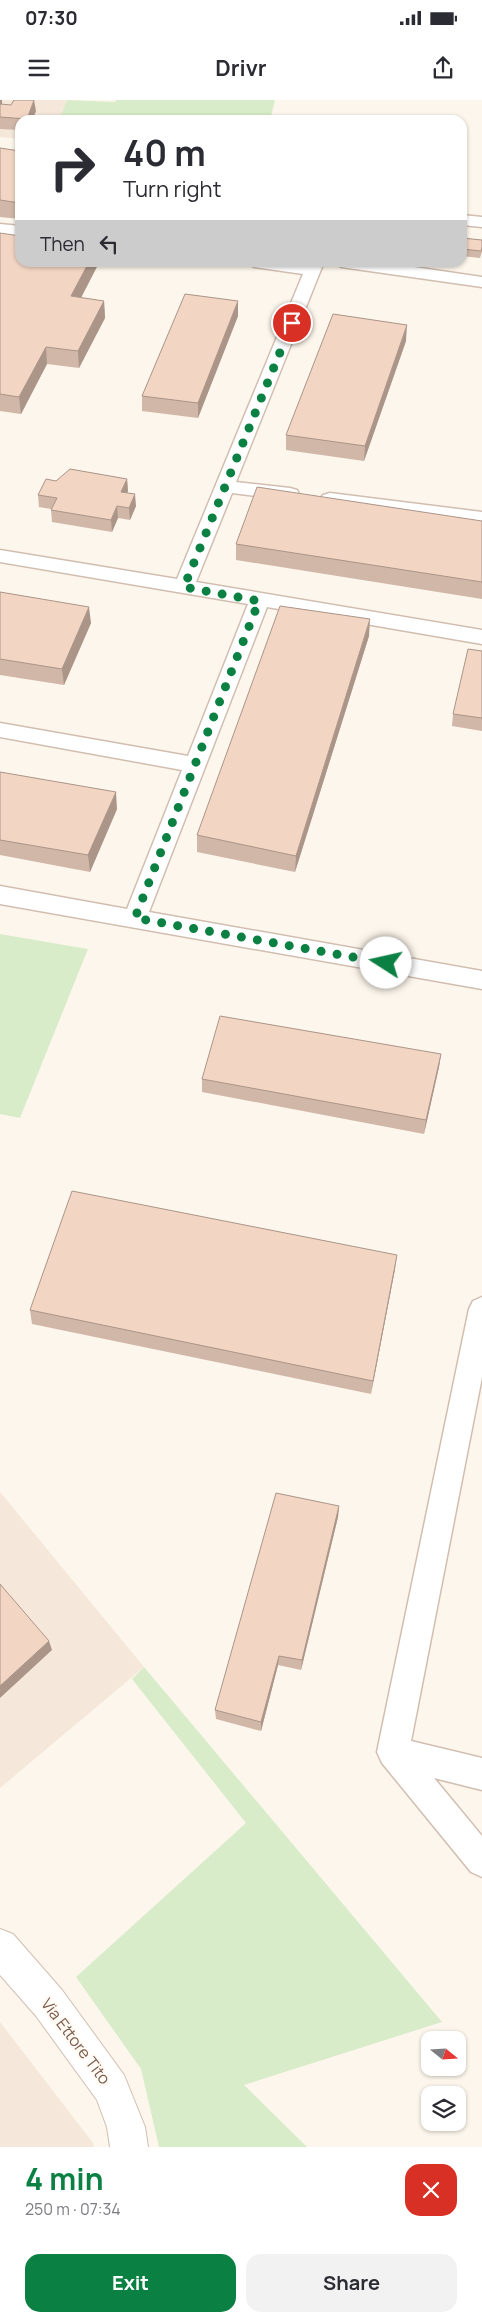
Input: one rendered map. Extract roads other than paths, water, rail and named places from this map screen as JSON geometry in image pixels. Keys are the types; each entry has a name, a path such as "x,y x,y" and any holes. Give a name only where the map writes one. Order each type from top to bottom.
{"street":[{"name":"Via Ettore Tito","path":"0,1946 49,2003 112,2088 126,2127 129,2147"}],"lane":[{"path":"467,220 482,222"},
{"path":"0,229 15,230"},
{"path":"184,587 314,267"},
{"path":"376,267 482,282"},
{"path":"225,486 482,518"},
{"path":"0,556 482,637"},
{"path":"135,918 259,601"},
{"path":"0,730 196,765"},
{"path":"0,895 482,980"},
{"path":"393,1752 474,1390 482,1309"},
{"path":"393,1752 482,1774"},
{"path":"393,1752 482,1861"}]}
